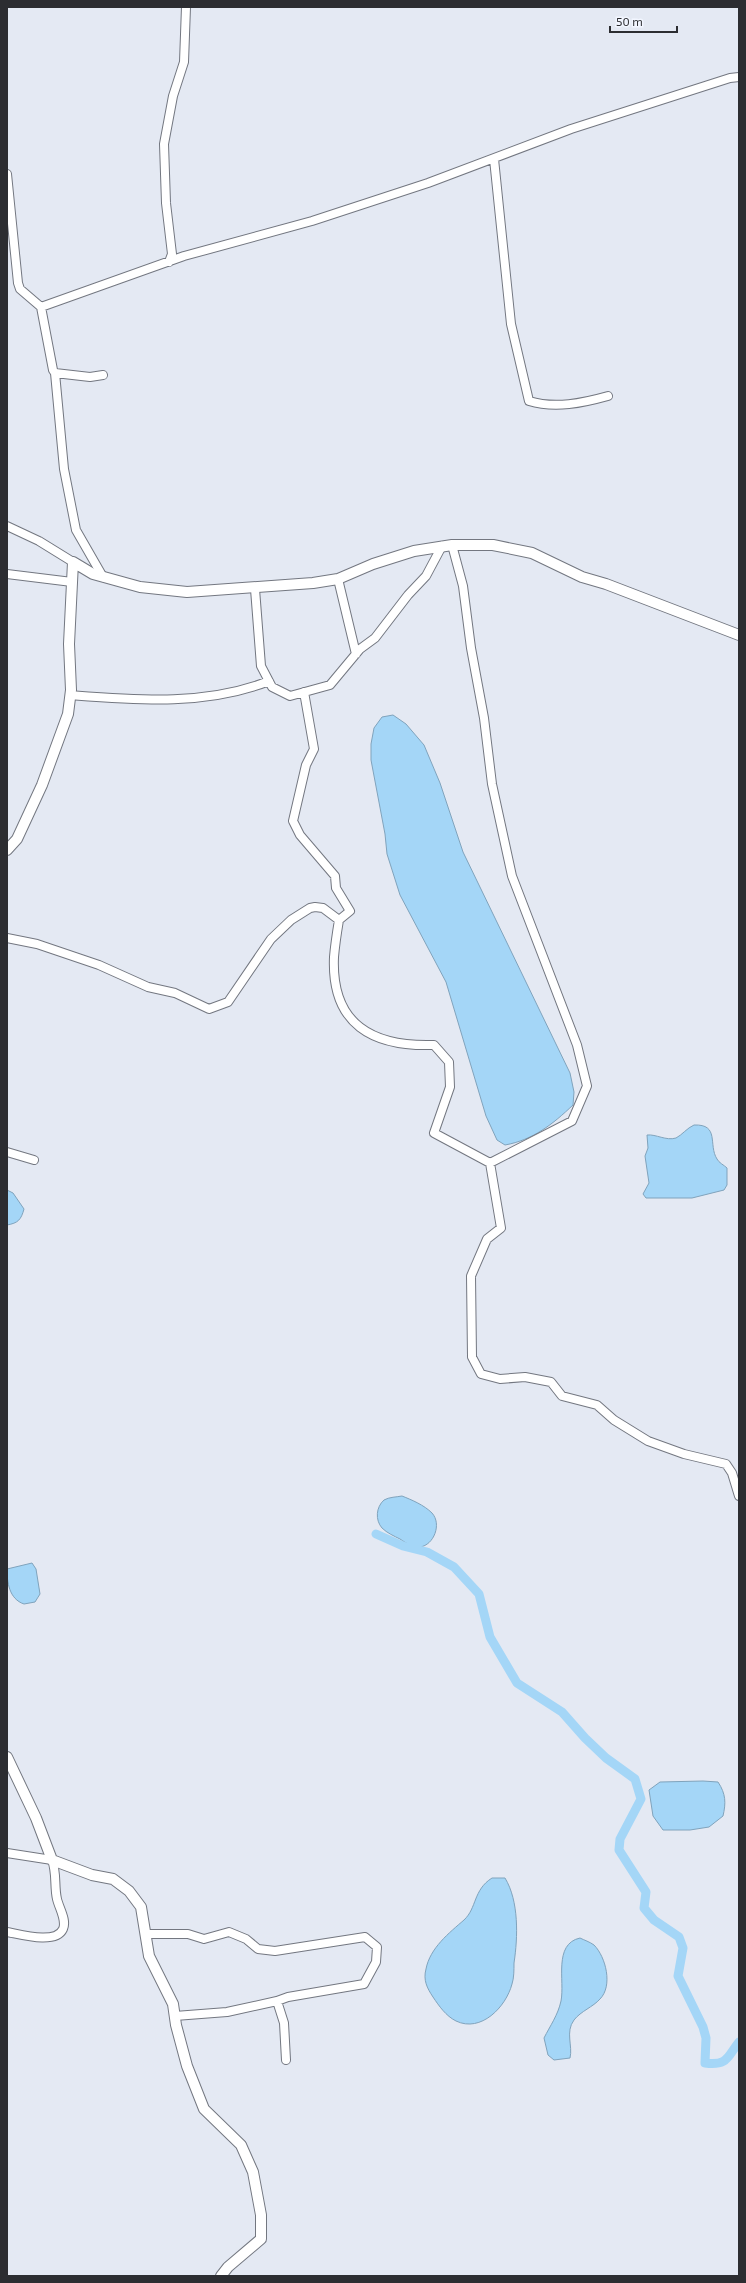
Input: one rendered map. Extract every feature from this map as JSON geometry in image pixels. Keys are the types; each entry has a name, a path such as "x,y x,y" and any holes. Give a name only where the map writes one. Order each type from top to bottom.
{"street":[{"path":"169,262 172,254 166,203 164,144 173,96 184,62 186,7"},
{"path":"41,307 169,262 319,218 428,183 571,130 730,78 739,77"},
{"path":"494,159 511,324 529,401 553,405 587,402 608,396"},
{"path":"7,174 18,283 20,288 41,307 53,370 56,373 64,468 76,530 103,577"},
{"path":"56,373 90,377 103,375"},
{"path":"7,526 39,541 93,574 140,587 188,592 255,589 338,579 373,564 414,551 447,546 493,545 532,553 582,577 606,584 739,635"},
{"path":"255,589 261,666 272,687 290,696 330,684 356,654 375,638 408,595 426,576 447,546"},
{"path":"447,546 463,586 471,648 484,718 492,784 512,876 577,1045 587,1086 572,1122 490,1163"},
{"path":"7,850 17,839 42,785 68,714 70,695 69,644 73,562"},
{"path":"7,574 72,582"},
{"path":"338,579 356,654"},
{"path":"70,695 188,699 241,691 269,681"},
{"path":"304,692 314,749 306,765 293,821 300,835 335,876 336,888 350,911 339,920 334,957 337,990 344,1008 356,1024 379,1039 398,1043 434,1045 449,1062 450,1087 434,1133 490,1163"},
{"path":"7,938 37,944 99,965 148,987 175,993 209,1009 228,1002 271,938 291,920 310,908 315,907 323,908 339,920"},
{"path":"7,1152 34,1160"},
{"path":"490,1163 501,1228 487,1239 471,1276 472,1357 481,1374 500,1379 525,1377 551,1382 562,1396 596,1405 614,1420 648,1441 684,1454 726,1464 732,1473 739,1496"},
{"path":"7,1757 36,1818 56,1869 57,1899 64,1918 63,1929 57,1936 42,1938 7,1932"},
{"path":"7,1853 52,1860 92,1875 113,1879 129,1891 141,1907 149,1956 173,2004 187,2066 204,2109 241,2144 253,2172 261,2215 261,2239 228,2267 221,2276"},
{"path":"145,1934 188,1934 204,1939 229,1932 246,1939 258,1949 275,1951 365,1937 377,1947 376,1962 364,1984 288,1997 277,2001 227,2012 175,2016"},
{"path":"277,2001 284,2023 286,2060"}],"water":[{"path":"393,715 406,724 424,745 440,783 463,852 570,1073 574,1092 573,1105 550,1125 534,1135 515,1143 505,1145 497,1140 486,1116 446,982 400,895 387,854 385,834 371,760 371,744 374,728 382,717"},
{"path":"694,1125 707,1128 712,1136 714,1153 717,1159 727,1168 727,1185 724,1190 692,1198 646,1198 643,1194 649,1183 645,1156 648,1148 647,1135 672,1139 676,1138"},
{"path":"7,1190 13,1193 24,1209 22,1216 18,1220 7,1225"},
{"path":"402,1496 425,1508 432,1513 435,1518 435,1533 433,1538 425,1545 415,1547 410,1545 382,1528 378,1521 377,1514 381,1503 388,1498"},
{"path":"32,1563 36,1569 40,1594 35,1602 24,1604 15,1598 10,1590 7,1569"},
{"path":"660,1782 718,1782 721,1786 725,1799 723,1816 709,1827 690,1830 663,1830 653,1816 649,1790"},
{"path":"492,1878 505,1878 513,1897 517,1931 513,1979 509,1993 491,2016 474,2024 465,2024 452,2019 440,2007 427,1987 425,1973 428,1961 436,1948 468,1915 481,1888"},
{"path":"580,1938 594,1945 602,1957 605,1964 607,1979 606,1987 600,1999 577,2017 571,2025 570,2058 554,2060 548,2055 544,2038 560,2006 562,1993 563,1955 566,1948 572,1942"}],"waterway":[{"path":"376,1534 403,1546 427,1552 454,1567 479,1594 490,1637 517,1683 562,1712 585,1738 606,1758 635,1779 641,1799 620,1839 619,1850 646,1892 644,1908 654,1920 679,1937 683,1948 678,1976 703,2027 706,2038 705,2063 713,2064 723,2062 739,2042"}]}
